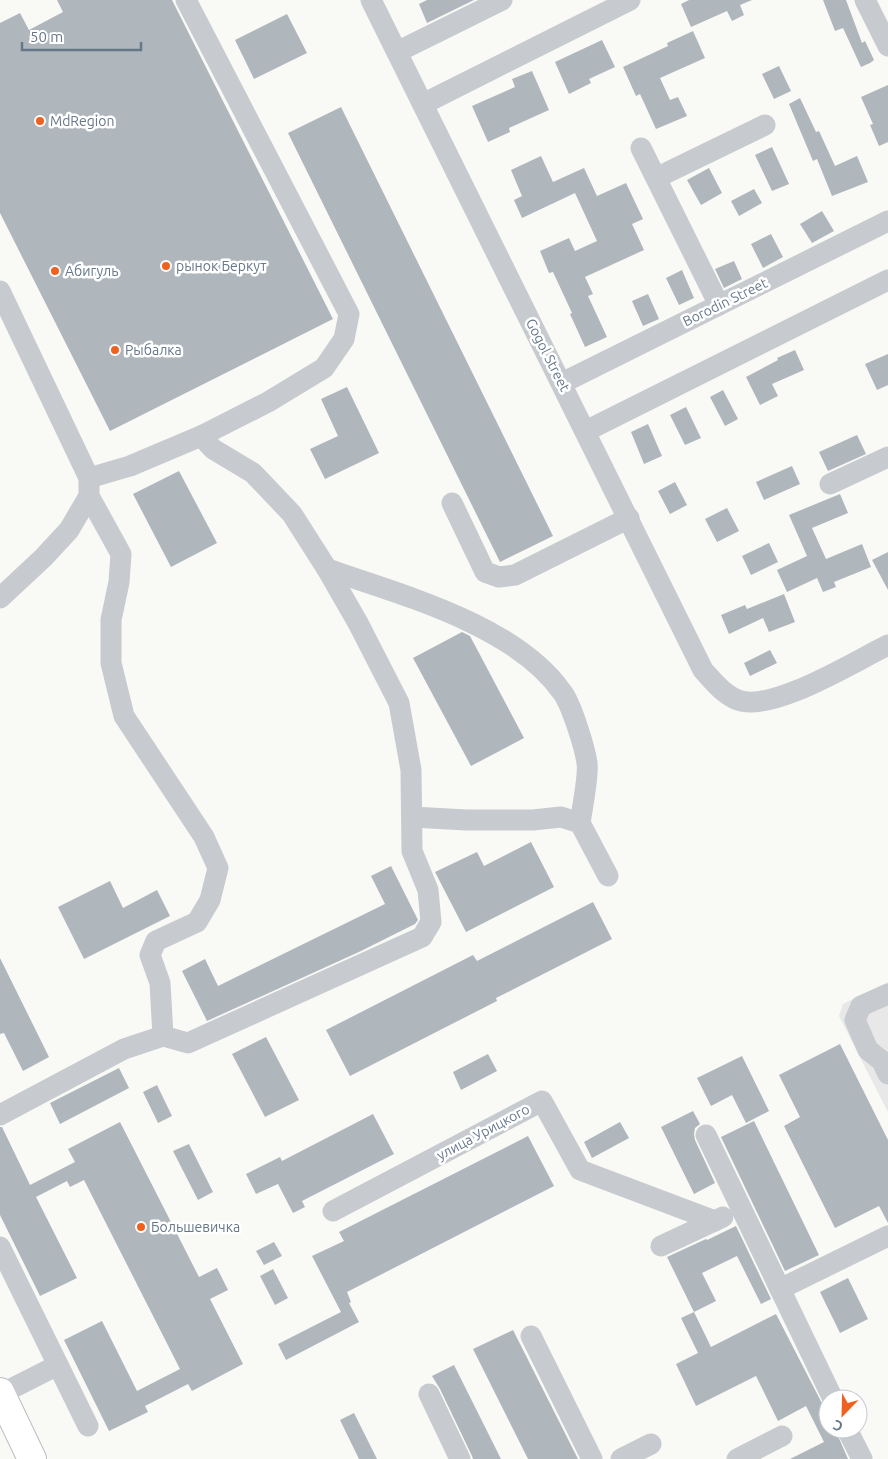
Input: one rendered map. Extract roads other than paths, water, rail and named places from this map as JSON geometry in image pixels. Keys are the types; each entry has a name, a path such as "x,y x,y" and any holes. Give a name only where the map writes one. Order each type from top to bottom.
{"main road":[{"path":"0,1393 32,1459"}],"street":[{"path":"0,598 43,558 69,530 89,487 130,466 201,436 268,402 324,368 344,339 349,314 186,0"},
{"name":"Gogol Street","path":"371,0 703,670 718,687 737,700 752,703 768,701 786,696 888,645"},
{"path":"397,52 502,0"},
{"path":"423,104 630,0"},
{"path":"865,0 888,46"},
{"path":"656,178 766,125"},
{"path":"641,148 719,305"},
{"name":"Borodin Street","path":"562,383 888,221"},
{"path":"586,431 888,280"},
{"path":"0,291 89,487 122,554 119,582 111,620 111,663 124,716 204,837 218,868 210,900 197,922 156,941 150,955 160,983 163,1036"},
{"path":"0,1115 124,1049 163,1036 188,1043 422,937 431,922 428,890 412,851 411,770 399,702 358,623 292,514 253,474 213,449 201,436"},
{"path":"830,484 888,457"},
{"path":"452,503 485,572 499,577 516,575 629,518"},
{"path":"327,569 440,609 501,638 536,663 563,692 577,727 588,764 580,823 608,876"},
{"path":"412,817 475,820 532,820 561,817 580,823"},
{"path":"888,994 861,1006 855,1020 868,1050 882,1061 888,1074"},
{"name":"улица Урицкого","path":"333,1211 542,1101 580,1170 715,1221"},
{"path":"706,1135 828,1389"},
{"path":"661,1246 741,1208"},
{"path":"780,1289 888,1236"},
{"path":"0,1247 88,1426"},
{"path":"531,1336 592,1459"},
{"path":"0,1393 58,1365"},
{"path":"429,1394 460,1459"},
{"path":"738,1459 782,1436"},
{"path":"852,1439 862,1459"},
{"path":"621,1459 651,1444"}],"place":[{"name":"MdRegion","path":"40,121"},
{"name":"рынок Беркут","path":"166,266"},
{"name":"Абигуль","path":"55,271"},
{"name":"Рыбалка","path":"115,350"},
{"name":"Большевичка","path":"141,1227"}]}
